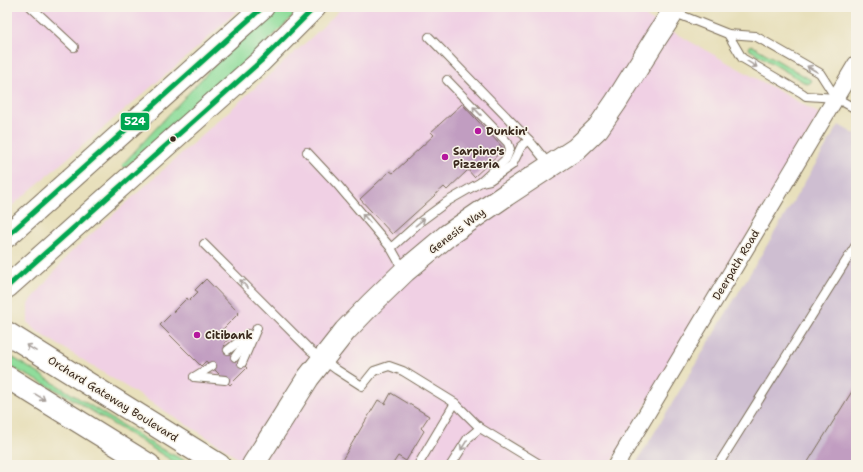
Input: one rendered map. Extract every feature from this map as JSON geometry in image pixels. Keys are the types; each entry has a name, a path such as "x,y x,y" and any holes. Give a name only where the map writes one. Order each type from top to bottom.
{"street":[{"path":"7,236 263,7"},
{"path":"7,287 261,60 315,7"},
{"name":"Genesis Way","path":"253,465 308,378 345,331 405,271 448,235 576,149 598,128 656,38 668,9"},
{"name":"Deerpath Road","path":"616,465 856,64"},
{"name":"Orchard Gateway Boulevard","path":"7,333 219,465"},
{"path":"7,377 149,465"}],"lane":[{"path":"31,7 74,48"},
{"path":"668,9 728,34 755,36 820,74 836,98"},
{"path":"728,34 742,58 806,96 836,98 856,109"},
{"path":"429,37 529,140 550,166"},
{"path":"391,248 421,221 442,205 481,182 506,159 510,149 508,143 447,80"},
{"path":"481,182 490,180 512,165 521,147 529,140"},
{"path":"307,152 336,183 391,248 405,271"},
{"path":"204,244 310,350 337,370 362,386 374,371 389,366 403,371 455,403 480,428 541,465"},
{"path":"718,465 856,245"},
{"path":"228,350 257,328"},
{"path":"236,357 257,328"},
{"path":"242,364 257,328"},
{"path":"212,366 194,378 222,377"},
{"path":"418,465 455,403"},
{"path":"451,465 468,438 480,428"}],"shaded area":[{"path":"7,7 241,7 198,47 7,210"},
{"path":"343,7 636,7 648,18 820,114 610,465 245,465 226,449 38,332 28,322 28,304 69,254 313,36"},
{"path":"839,125 856,135 856,465 635,465"}],"green space":[{"path":"279,7 302,7 253,56 125,168 122,165 221,58"},
{"path":"751,45 812,81 807,84 750,50 749,48"},
{"path":"7,354 159,448 194,465 179,465 66,395 7,365"}],"building":[{"path":"462,104 504,149 474,177 468,170 447,190 444,187 392,234 360,199 390,171 393,173 434,135 431,132"},
{"name":"Citibank","path":"206,279 239,313 221,331 229,339 223,344 247,368 230,385 206,361 201,366 160,325 187,298 189,301 198,292 195,290"},
{"path":"856,385 856,465 806,465"},
{"path":"391,393 429,416 421,428 424,431 406,461 398,456 392,465 339,465 378,400 385,404"}],"transit line":[{"name":"524","path":"7,236 263,7"},
{"name":"524","path":"7,287 261,61 315,7"}],"place":[{"name":"Dunkin'","path":"478,131"},
{"name":"Sarpino's Pizzeria","path":"445,157"},
{"name":"Citibank","path":"197,335"}]}
